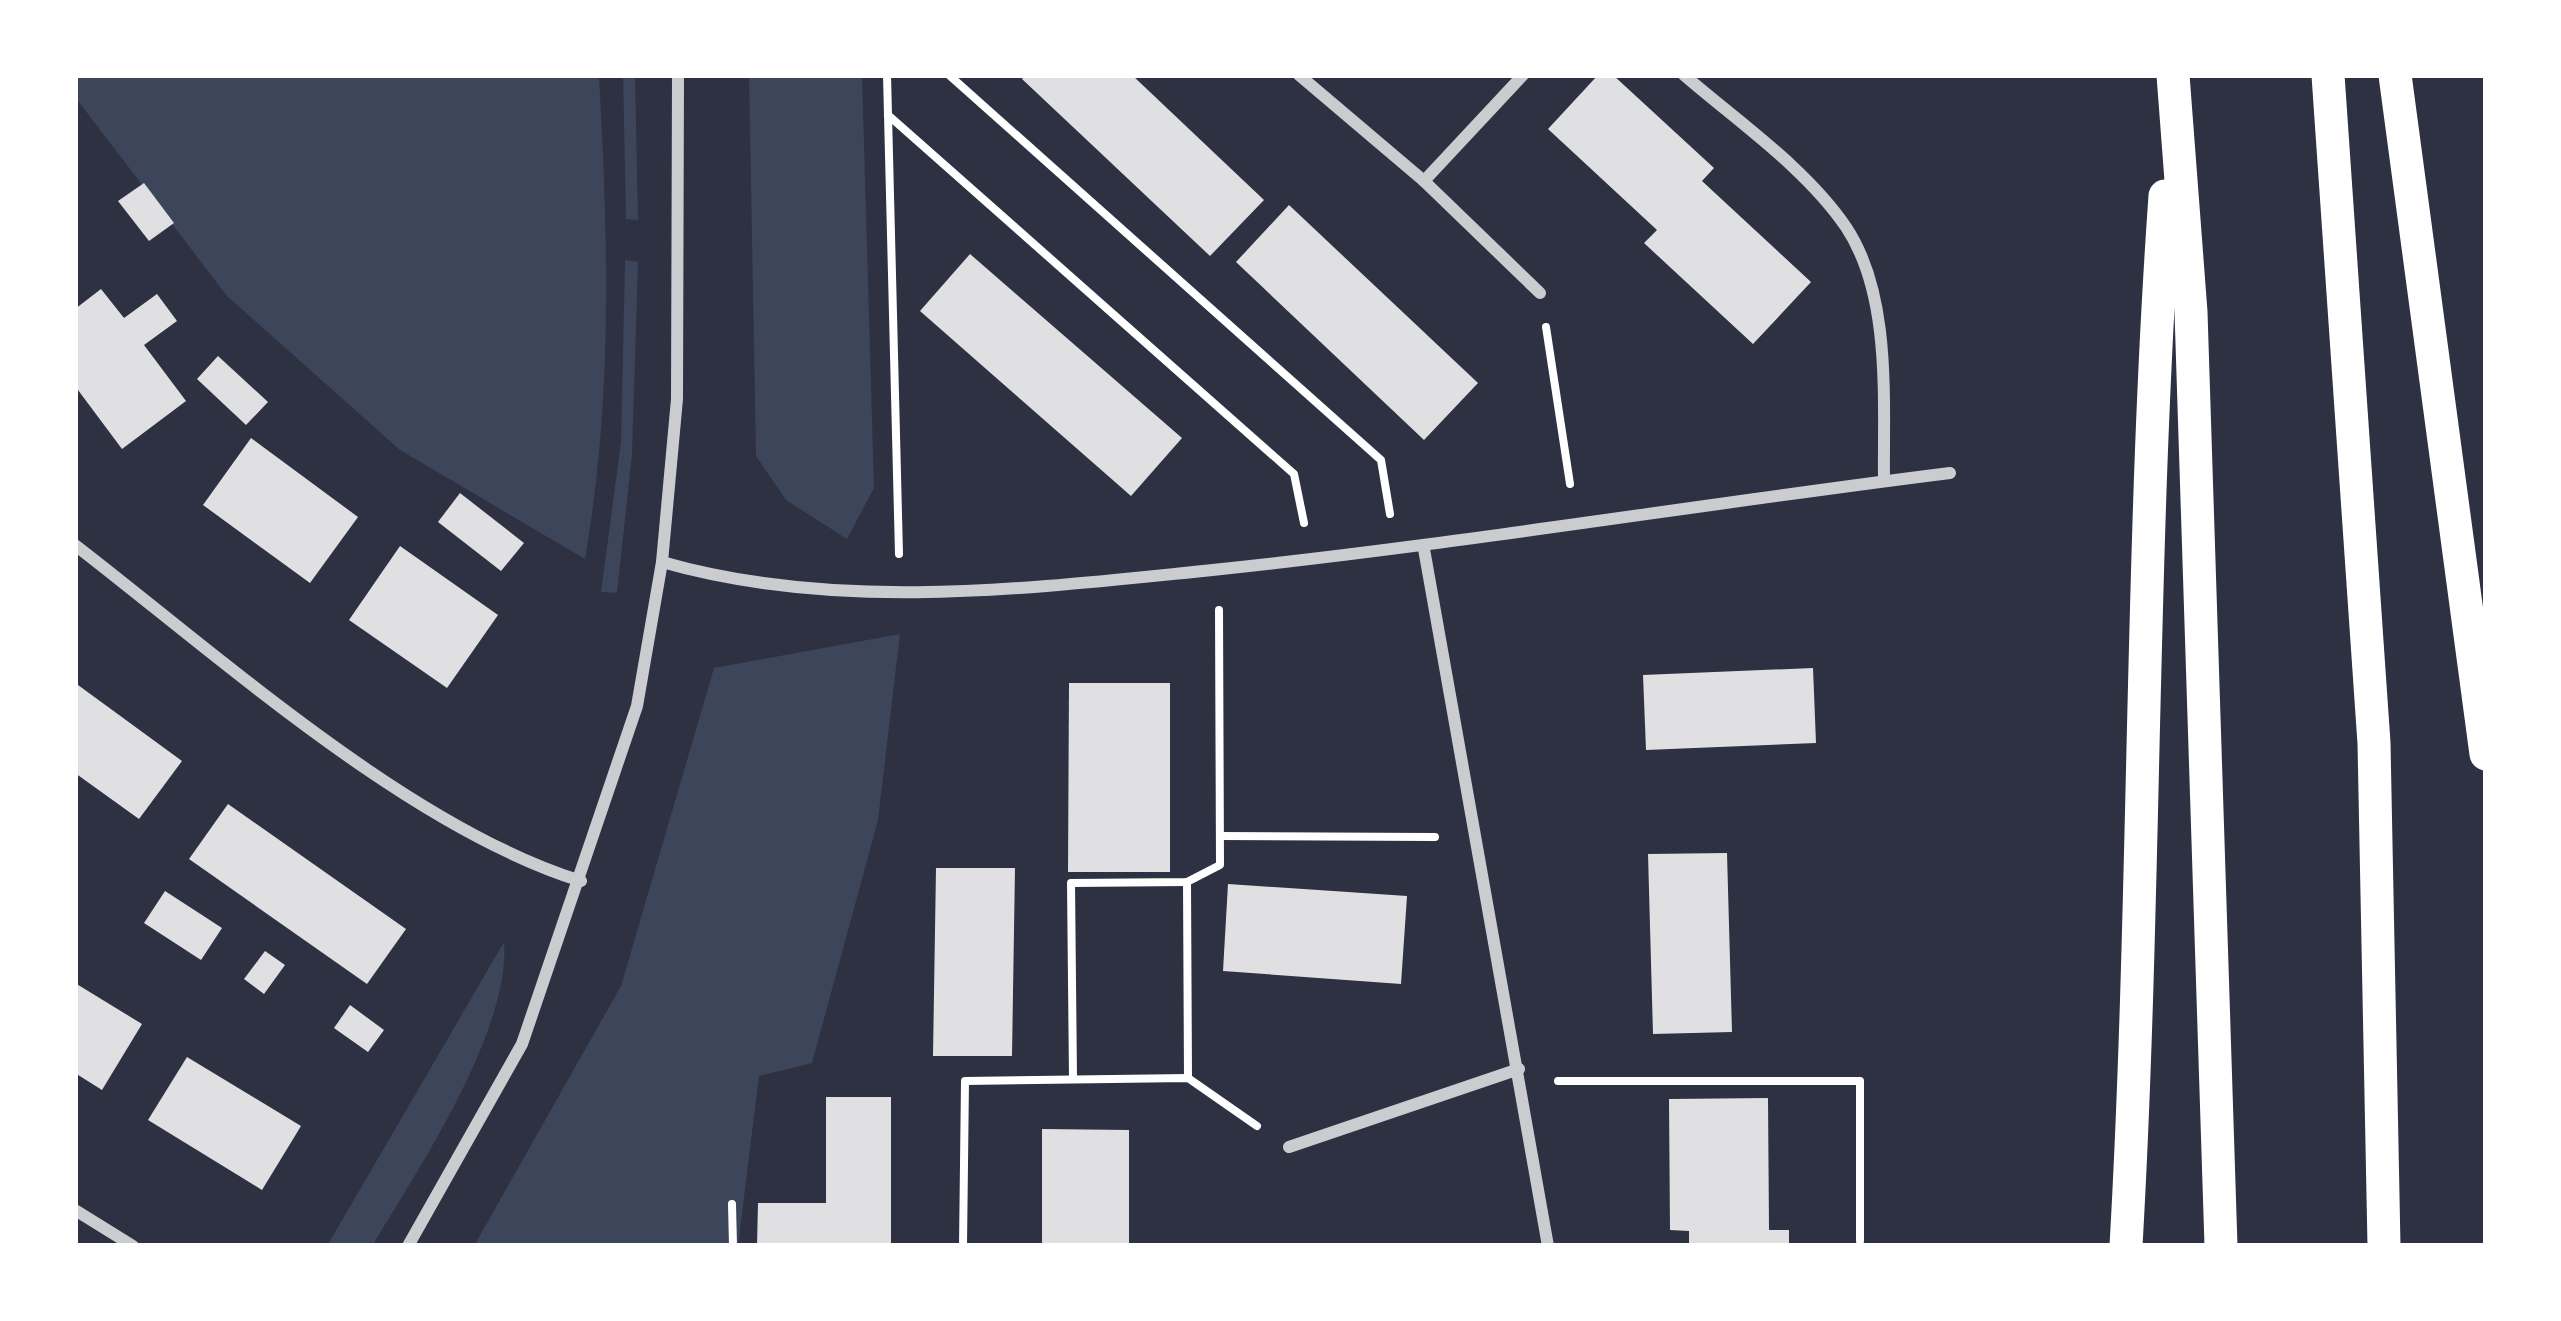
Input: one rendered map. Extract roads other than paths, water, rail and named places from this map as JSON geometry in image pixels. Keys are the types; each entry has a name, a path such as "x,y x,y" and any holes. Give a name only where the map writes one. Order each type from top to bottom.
{"highway":[{"path":"2329,75 2374,743 2384,1246"},
{"path":"2396,75 2486,754"},
{"path":"2126,1246 2140,1002 2149,421 2174,78"},
{"path":"2174,78 2197,452 2221,1246"}],"street":[{"path":"408,1246 522,1044 637,706 662,562 677,399 678,75"},
{"path":"1298,75 1424,181 1540,292"},
{"path":"1424,181 1523,75"},
{"path":"1684,75 1785,162 1847,228 1873,296 1882,385 1884,481"},
{"path":"662,562 701,574 861,594 1062,585 1424,549 1950,473"},
{"path":"75,545 386,781 537,867 581,881"},
{"path":"1424,549 1548,1246"},
{"path":"1288,1148 1520,1075"},
{"path":"75,1210 133,1246"}]}
